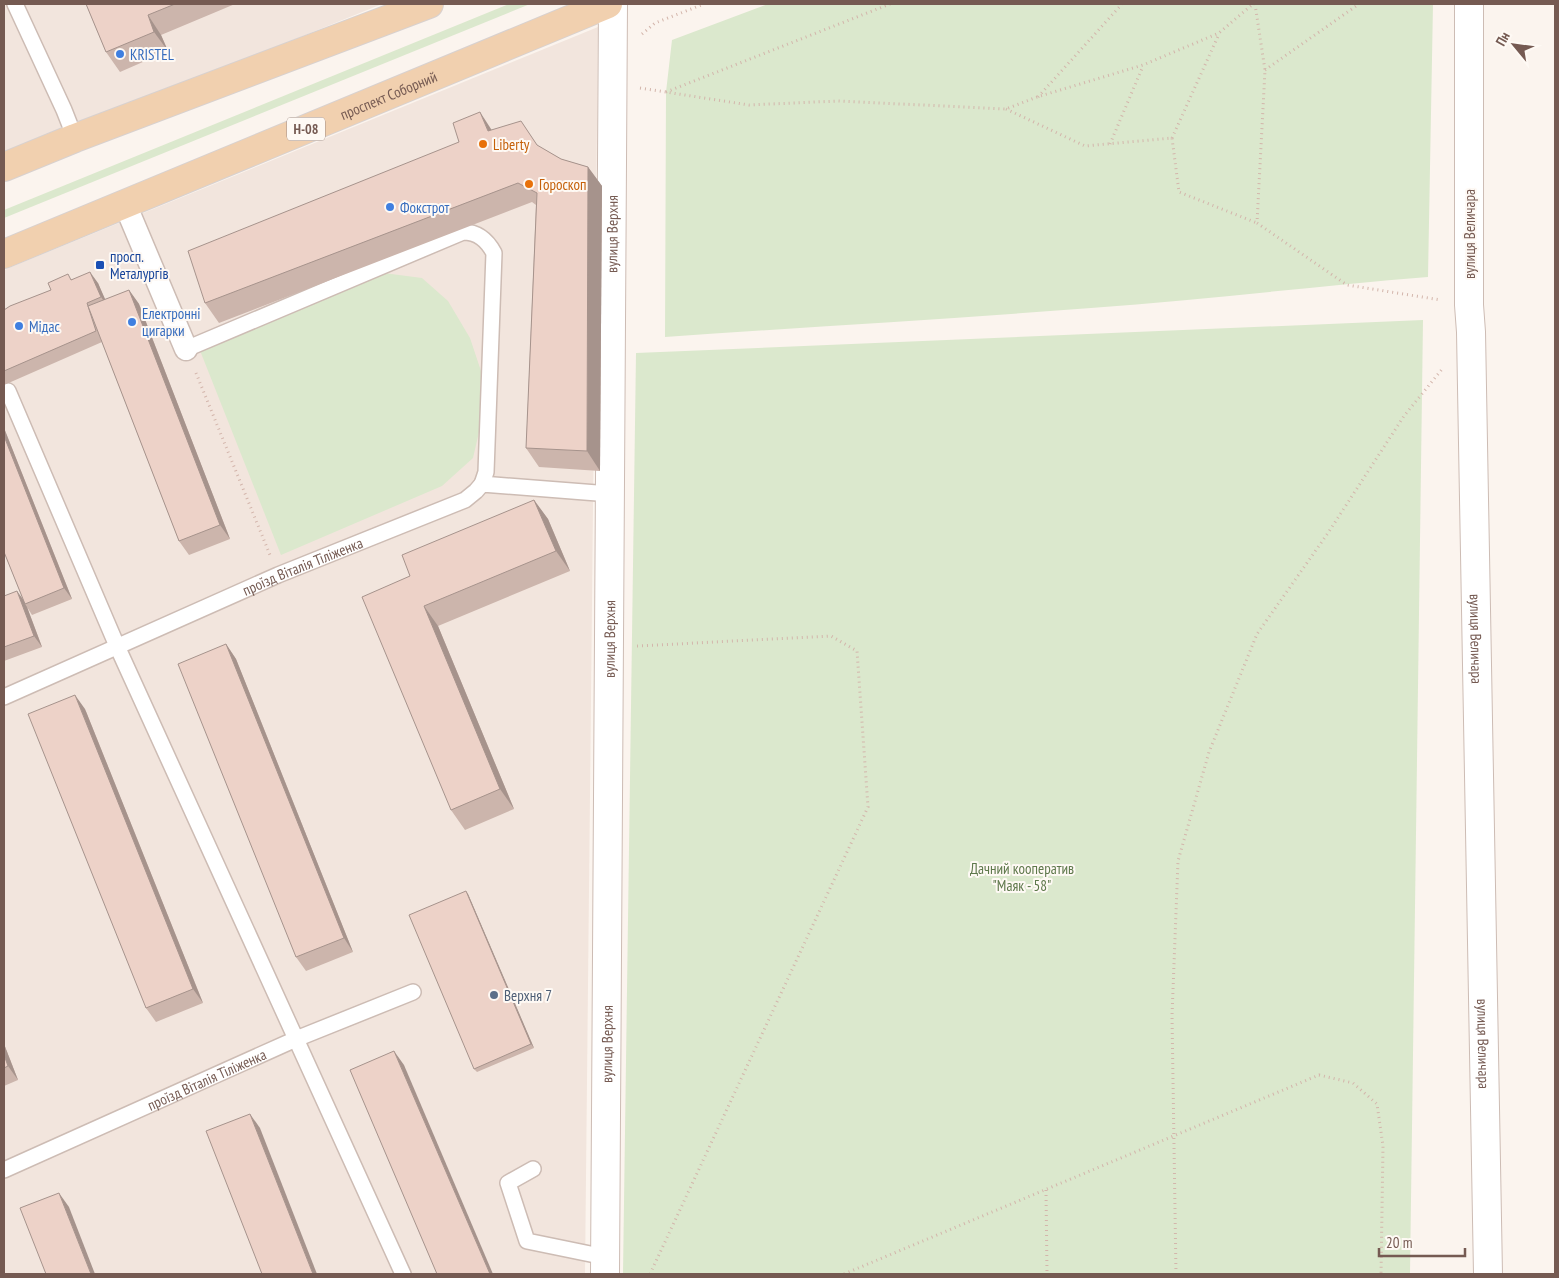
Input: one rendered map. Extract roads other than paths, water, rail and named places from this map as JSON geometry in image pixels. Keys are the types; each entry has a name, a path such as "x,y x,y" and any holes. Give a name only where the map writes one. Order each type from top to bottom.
{"main road":[{"path":"4,167 75,138 429,4"},
{"name":"проспект Соборний","path":"4,254 608,4"}],"street":[{"name":"вулиця Верхня","path":"605,1266 613,4"},
{"name":"вулиця Величара","path":"1469,4 1469,304 1488,1274"},
{"path":"125,204 186,349"}],"lane":[{"path":"15,4 75,138"},
{"path":"186,349 463,232 471,232 480,236 490,245 494,253 486,472 482,484 610,494"},
{"path":"8,390 117,646 403,1274"},
{"name":"проїзд Віталія Тіліженка","path":"4,697 278,575 464,500 482,484"},
{"name":"проїзд Віталія Тіліженка","path":"4,1170 296,1039 413,992"},
{"path":"533,1169 508,1184 527,1242 605,1266"}],"place":[{"name":"KRISTEL","path":"120,54"},
{"name":"Liberty","path":"483,144"},
{"name":"Гороскоп","path":"529,184"},
{"name":"Фокстрот","path":"390,207"},
{"name":"просп. Металургів","path":"100,265"},
{"name":"Електронні цигарки","path":"132,322"},
{"name":"Мідас","path":"19,326"},
{"name":"Верхня 7","path":"494,995"}],"park label":[{"name":"Дачний кооператив \"Маяк - 58\"","path":"1022,876"}]}
